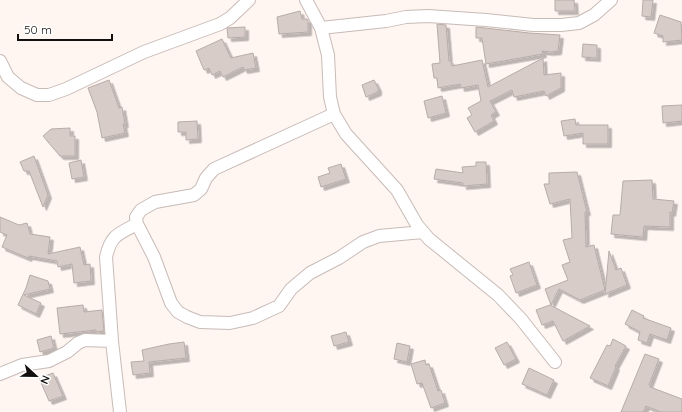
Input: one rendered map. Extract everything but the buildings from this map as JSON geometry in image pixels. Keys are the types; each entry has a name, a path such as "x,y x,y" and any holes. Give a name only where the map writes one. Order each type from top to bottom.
{"street":[{"path":"0,61 8,77 21,88 37,95 49,95 66,89 144,52 220,24 230,18 249,0"},
{"path":"306,0 321,28 328,55 330,97 334,114 346,134 397,190 417,225 429,239 498,295 521,319 555,362"},
{"path":"321,28 386,21 406,17 428,16 533,25 561,25 579,23 594,15 611,0"},
{"path":"334,114 214,169 206,178 201,188 194,194 155,202 141,210 136,217 136,224 154,257 171,303 178,312 200,322 230,323 253,318 279,306 291,289 310,273 363,242 379,236 423,232"},
{"path":"120,412 112,341 106,257 108,246 114,237 136,224"},
{"path":"0,374 22,365 49,361 67,352 78,343 85,340 112,341"}]}
